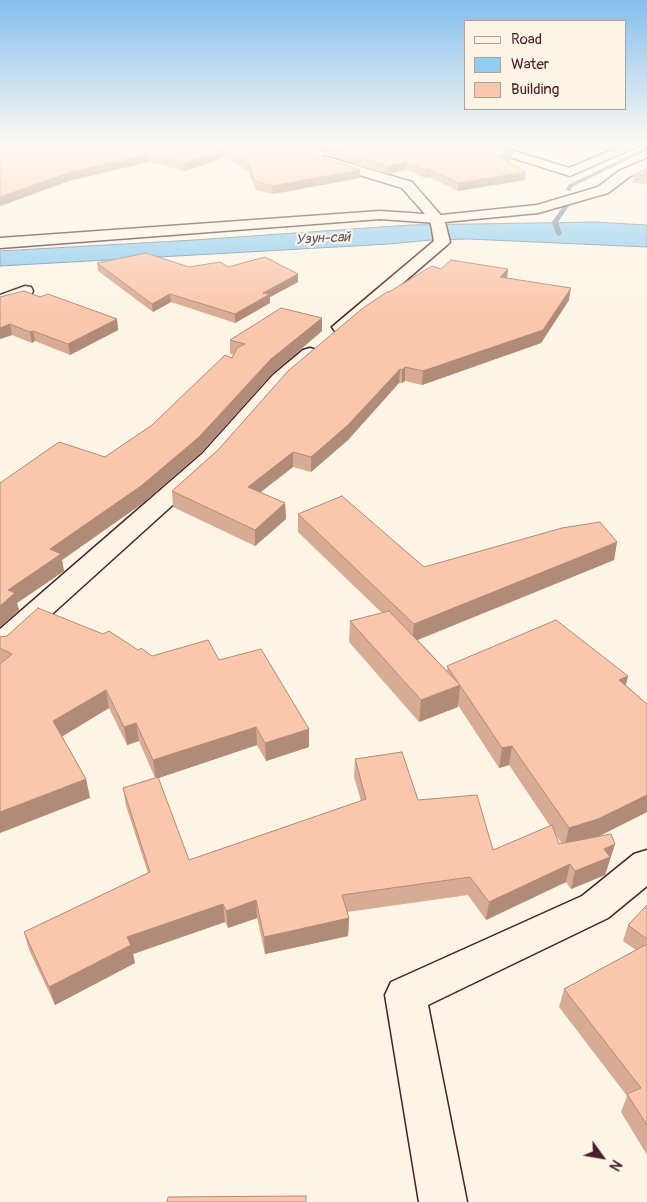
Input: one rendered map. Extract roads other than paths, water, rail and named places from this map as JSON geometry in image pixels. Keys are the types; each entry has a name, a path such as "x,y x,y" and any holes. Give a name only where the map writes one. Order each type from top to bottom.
{"street":[{"path":"418,200 439,228"},
{"path":"0,243 380,216 439,228 538,209 568,200"},
{"path":"0,645 210,459 280,379 439,228"},
{"path":"0,301 25,290"},
{"path":"443,1202 406,995 595,907 647,865"}],"water":[{"name":"Узун-сай","path":"596,222 647,225 647,247 468,239 431,240 0,266 0,251 410,225"}],"waterway":[{"path":"559,234 555,222 566,206"}]}
